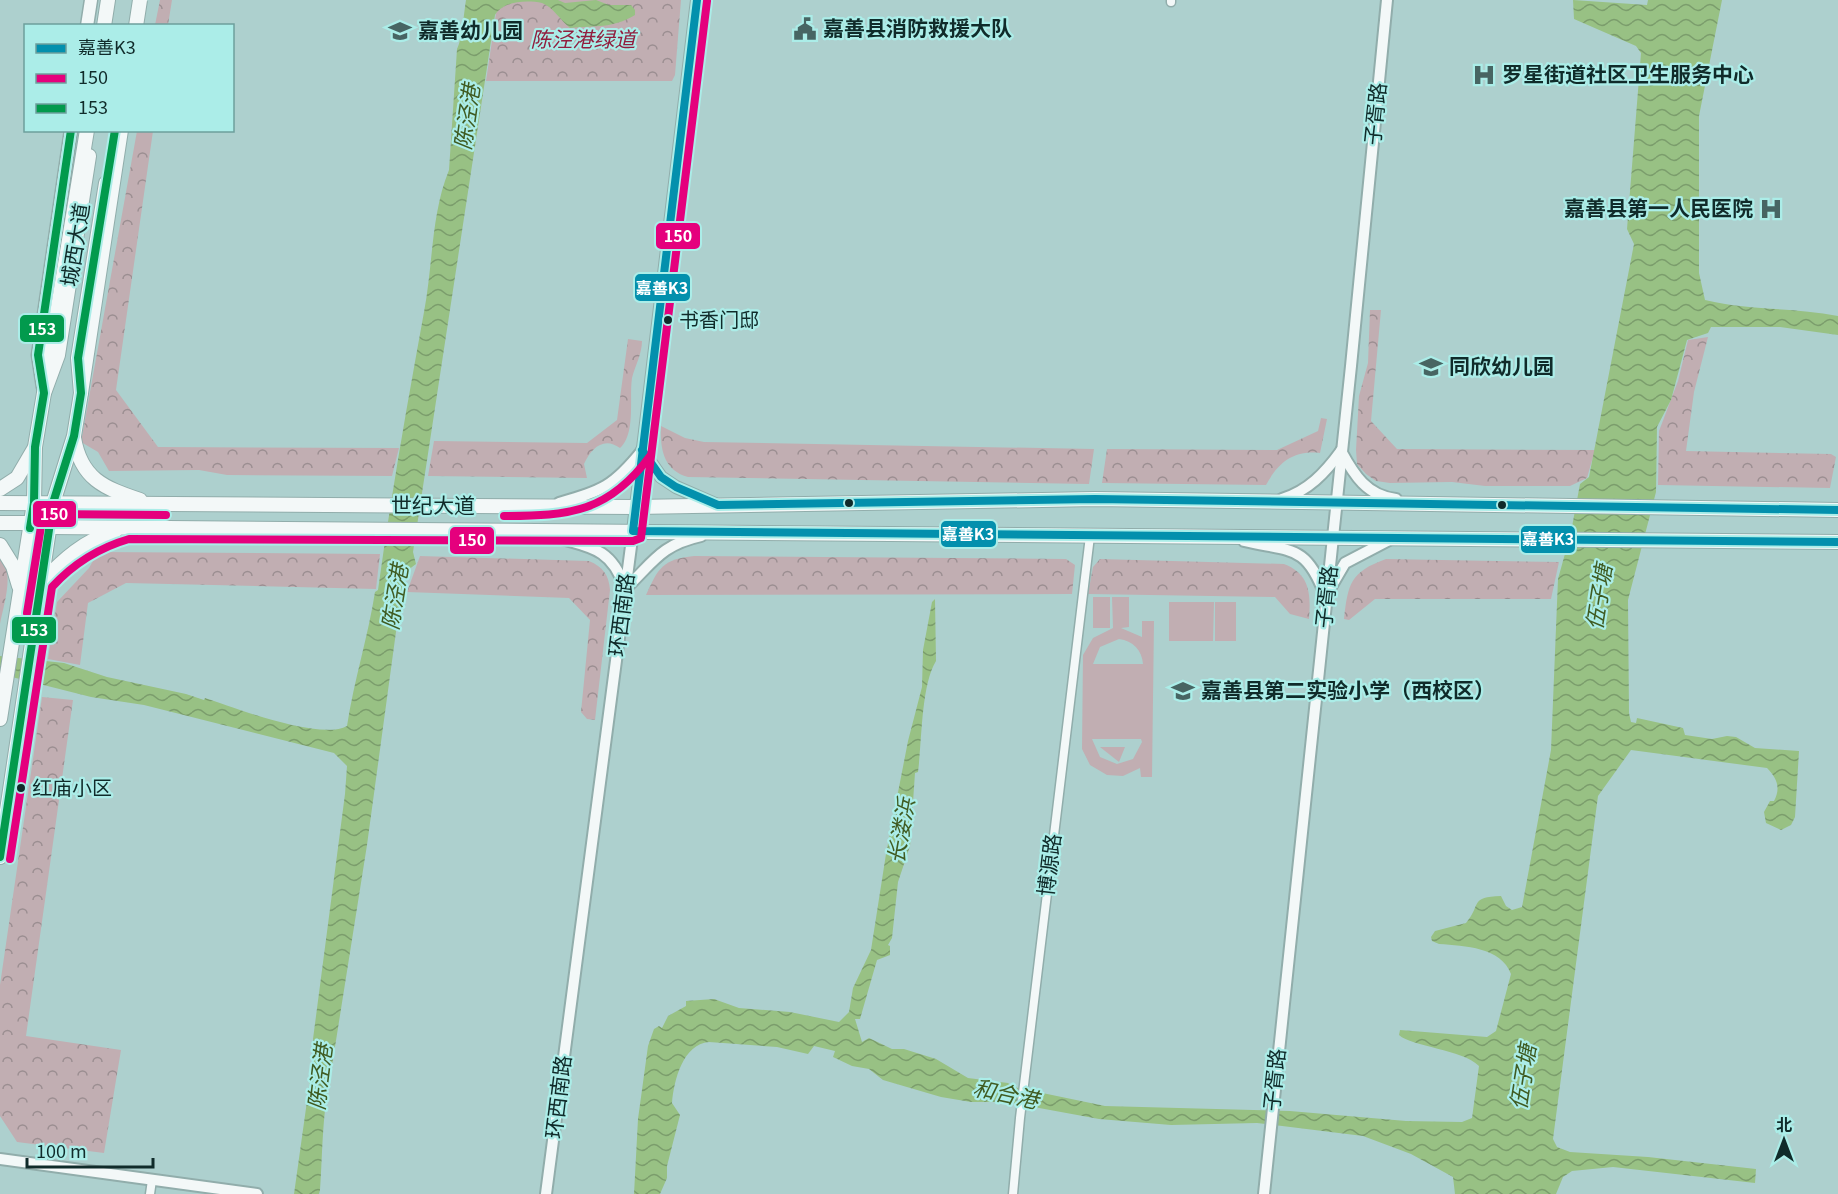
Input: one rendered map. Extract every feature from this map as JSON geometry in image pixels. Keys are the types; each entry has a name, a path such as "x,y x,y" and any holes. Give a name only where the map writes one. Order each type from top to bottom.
{"main road":[{"path":"87,24 91,0"},
{"path":"104,24 108,0"},
{"path":"110,24 114,0"},
{"path":"135,24 140,0"},
{"name":"城西大道","path":"44,393 38,354 71,132"},
{"path":"44,393 87,132"},
{"name":"城西大道","path":"0,718 34,504 35,447 44,393 58,355 93,132"},
{"name":"城西大道","path":"0,857 53,503 74,436 81,393 78,358 115,132"},
{"path":"81,393 121,132"},
{"path":"74,436 77,454 86,472 108,489 156,505"},
{"path":"0,489 17,478 35,447"},
{"name":"世纪大道","path":"0,503 636,507 1095,499 1838,510"},
{"name":"世纪大道","path":"0,523 30,523 50,527 127,528 1838,542"},
{"path":"42,582 68,555 99,536 127,528"},
{"path":"0,545 13,566 20,588"}],"street":[{"name":"环西南路","path":"546,1194 633,531 697,0"},
{"name":"子胥路","path":"1264,1194 1387,0"},
{"path":"550,506 609,486 625,472 642,450 661,477 676,488 718,505"},
{"path":"1275,501 1305,489 1323,474 1341,451 1352,473 1371,491 1388,498 1432,504"},
{"path":"536,531 596,548 620,571 625,590"},
{"path":"625,590 653,558 678,543 717,532"},
{"name":"博源路","path":"1013,1194 1024,1081 1090,536"},
{"path":"1225,536 1270,548 1286,548 1305,557 1318,575 1326,598"},
{"path":"1326,598 1345,563 1395,538"},
{"path":"0,1160 257,1194"},
{"path":"150,1194 152,1180"}],"green space":[{"path":"160,0 172,0 168,24 155,24"},
{"name":"陈泾港绿道","path":"498,0 681,0 675,75 672,81 486,81"},
{"path":"137,132 153,132 116,390 158,447 399,448 392,476 227,475 199,470 109,471 98,452 81,442"},
{"path":"1370,310 1381,310 1371,421 1397,449 1595,450 1587,478 1570,486 1485,486 1452,482 1390,483 1376,481 1366,474 1357,464 1356,450 1359,396 1368,363"},
{"path":"1708,337 1694,392 1686,451 1831,454 1836,457 1830,488 1658,485 1659,431 1678,381 1688,340"},
{"path":"628,339 642,341 642,346 632,378 628,434 620,448 609,443 603,444 590,453 584,464 587,478 428,476 434,441 587,443 617,420"},
{"path":"1321,418 1327,419 1320,453 1302,454 1287,460 1281,464 1266,485 1102,483 1107,449 1277,450 1318,431"},
{"path":"661,426 685,438 704,442 1094,449 1089,484 688,477 680,474 668,464 661,442"},
{"path":"98,552 380,554 376,589 126,583 88,603 80,665 48,659 57,602 89,568"},
{"path":"0,556 8,579 0,624"},
{"path":"420,556 589,561 602,569 607,576 610,590 595,720 587,719 581,712 590,620 569,598 407,592"},
{"path":"684,557 1066,559 1075,565 1072,594 646,595 663,566"},
{"path":"1100,559 1284,564 1293,568 1304,579 1310,601 1309,619 1290,614 1275,597 1088,594 1093,567"},
{"path":"1386,559 1559,562 1551,599 1375,599 1349,620 1344,619 1347,597 1353,581 1365,569"},
{"path":"1093,597 1110,597 1110,628 1093,628"},
{"path":"1112,597 1129,597 1129,627 1121,628 1142,637 1142,621 1154,621 1152,777 1141,777 1140,768 1123,776 1107,775 1090,765 1082,749 1083,655 1093,638 1113,628","holes":["1119,639 1136,647 1141,654 1143,664 1093,664 1100,647","1092,739 1141,739 1142,742 1133,759 1117,764 1100,757"]},
{"path":"1169,602 1214,602 1213,641 1169,641"},
{"path":"1215,602 1236,602 1236,641 1215,641"},
{"path":"42,697 73,700 26,1036 121,1050 104,1153 17,1142 0,1116 0,985"},
{"path":"1100,747 1125,747 1119,762"}],"water":[{"name":"陈泾港","path":"466,0 558,0 565,3 596,0 609,5 631,5 635,10 635,15 619,23 604,26 570,28 546,5 529,2 509,4 495,15 413,552 416,564 404,573 367,845 325,1110 320,1190 319,1194 294,1194 314,1051 313,1039 347,766 334,753 144,705 91,697 0,674 0,656 64,663 107,677 204,700 205,698 299,726 335,730 347,726 375,592 378,590 427,294 439,204 449,170 457,49 462,33"},
{"path":"1573,0 1647,5 1648,0 1722,0 1699,116 1699,273 1705,300 1738,306 1838,316 1838,335 1780,327 1711,327 1708,333 1687,340 1671,400 1657,427 1656,492 1628,600 1631,722 1636,723 1637,718 1683,728 1685,735 1712,739 1736,737 1755,748 1799,751 1795,817 1791,825 1781,830 1766,823 1764,812 1770,801 1774,801 1777,787 1775,779 1767,768 1631,750 1598,796 1553,1139 1557,1147 1570,1152 1648,1157 1756,1169 1755,1183 1613,1167 1572,1171 1563,1177 1556,1194 1455,1194 1453,1177 1411,1154 1363,1136 1257,1123 1171,1125 1099,1119 1006,1102 971,1102 941,1097 883,1080 869,1069 852,1066 833,1057 835,1051 814,1046 808,1054 777,1047 709,1042 700,1044 686,1056 678,1074 672,1103 680,1115 667,1166 667,1178 660,1194 634,1194 638,1119 648,1046 654,1029 659,1026 662,1028 668,1016 686,1006 686,1001 714,999 739,1008 790,1012 839,1022 849,1012 853,988 871,950 886,854 908,741 922,687 923,650 932,602 935,599 936,661 927,684 918,772 915,773 910,846 898,882 892,938 888,945 890,955 877,960 860,1019 855,1019 862,1042 869,1038 892,1049 904,1049 936,1059 968,1078 1008,1083 1013,1087 1105,1106 1290,1111 1406,1121 1462,1122 1472,1118 1479,1066 1461,1056 1415,1043 1399,1035 1400,1030 1487,1037 1496,1031 1511,974 1506,965 1491,953 1471,947 1439,944 1432,941 1431,937 1435,931 1466,923 1480,900 1484,898 1501,896 1506,906 1512,910 1522,907 1551,750 1558,579 1571,532 1580,484 1589,477 1634,244 1627,229 1641,53 1636,46 1574,19"}],"transit line":[{"name":"嘉善K3","path":"697,0 633,531 1838,542"},
{"name":"150","path":"10,859 52,587 69,571 97,552 129,539 633,541 641,538 707,1"},
{"name":"153","path":"30,528 34,503 35,447 44,393 38,355 71,132"},
{"name":"153","path":"0,857 53,503 74,436 81,393 78,358 115,132"},
{"name":"嘉善K3","path":"642,450 661,477 676,487 718,505 1095,499 1838,510"},
{"name":"150","path":"504,516 568,512 586,507 603,500 619,489 635,475 650,456"},
{"name":"150","path":"27,613 43,514 166,515"}],"place":[{"name":"嘉善县消防救援大队","path":"805,29"},
{"name":"嘉善幼儿园","path":"400,31"},
{"name":"罗星街道社区卫生服务中心","path":"1484,75"},
{"name":"嘉善县第一人民医院","path":"1771,209"},
{"name":"书香门邸","path":"668,320"},
{"name":"同欣幼儿园","path":"1431,367"},
{"name":"嘉善县第二实验小学（西校区）","path":"1183,691"},
{"name":"红庙小区","path":"21,788"}],"water label":[{"name":"伍子塘","path":"1599,597"},
{"name":"长溇浜","path":"901,831"},
{"name":"伍子塘","path":"1523,1077"},
{"name":"和合港","path":"1006,1094"}]}
